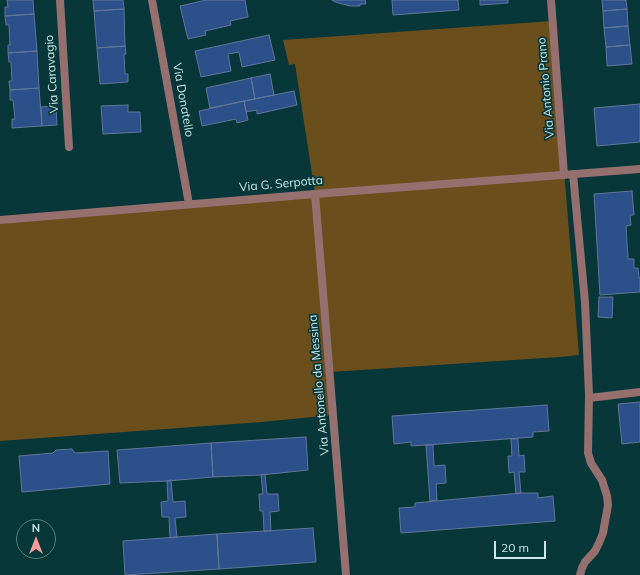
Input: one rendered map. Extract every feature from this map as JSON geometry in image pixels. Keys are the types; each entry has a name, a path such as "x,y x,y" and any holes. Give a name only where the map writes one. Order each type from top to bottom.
{"street":[{"name":"Via Caravagio","path":"60,0 69,147"},
{"name":"Via Donatello","path":"152,0 189,204"},
{"name":"Via Antonio Prano","path":"551,0 569,175 585,302 589,398 588,453 591,463 602,480 608,505 603,533 595,551 585,562 580,575"},
{"name":"Via G. Serpotta","path":"0,220 640,169"},
{"name":"Via Antonello da Messina","path":"315,194 346,575"},
{"path":"589,398 640,392"}],"shaded area":[{"path":"552,21 579,355 330,372 333,415 262,422 0,441 0,220 315,193 295,64 289,65 283,40"}],"building":[{"path":"7,0 33,0 34,14 5,16 5,7 8,7"},
{"path":"93,0 123,0 124,9 94,11"},
{"path":"206,0 245,0 248,17 230,21 231,25 205,31 206,35 188,39 180,6"},
{"path":"332,0 365,0 366,4 360,4 360,6 350,6"},
{"path":"392,0 458,0 459,10 393,15"},
{"path":"480,0 508,0 508,3 480,5"},
{"path":"602,0 626,0 627,9 603,11"},
{"path":"124,9 125,46 97,48 94,11"},
{"path":"627,9 628,26 604,28 603,11"},
{"path":"34,14 37,51 8,53 8,45 10,45 9,25 6,25 5,16"},
{"path":"628,26 630,45 606,47 604,28"},
{"path":"269,35 275,60 242,67 239,52 228,54 231,71 201,77 195,51"},
{"path":"630,45 632,64 607,66 606,47"},
{"path":"125,46 125,74 128,74 128,82 100,84 97,48"},
{"path":"37,51 39,88 10,90 9,81 12,81 11,62 9,62 8,53"},
{"path":"270,74 274,95 255,99 251,78"},
{"path":"251,78 255,99 210,108 206,88"},
{"path":"39,88 42,126 12,128 12,119 15,119 13,100 10,100 10,90"},
{"path":"294,91 297,105 257,114 257,110 246,112 244,101"},
{"path":"244,101 248,120 237,123 236,119 202,126 199,111"},
{"path":"640,104 640,142 597,146 594,108"},
{"path":"128,105 128,112 140,112 141,132 103,134 101,106"},
{"path":"56,106 57,125 42,126 41,107"},
{"path":"632,191 634,215 630,215 631,225 626,226 628,259 634,259 634,268 638,268 640,292 600,295 594,194"},
{"path":"599,297 613,297 612,318 598,317"},
{"path":"640,402 640,442 622,444 618,404"},
{"path":"547,405 549,431 533,432 533,437 411,446 411,442 394,444 392,416"},
{"path":"306,437 308,470 261,475 213,477 211,443"},
{"path":"511,439 518,439 519,456 524,455 525,472 519,472 521,493 516,494 514,472 509,473 508,456 512,456"},
{"path":"211,443 213,477 120,483 117,450"},
{"path":"426,445 433,445 434,466 445,465 446,483 436,484 437,500 430,501"},
{"path":"72,449 75,453 108,451 110,484 22,492 19,456 53,453 56,450"},
{"path":"265,474 267,494 278,494 279,511 270,512 271,531 264,531 263,511 260,511 259,494 263,494 261,475"},
{"path":"171,480 173,502 185,501 186,517 175,518 177,537 170,538 169,517 162,517 161,502 168,501 167,481"},
{"path":"521,493 538,493 538,498 553,496 555,521 401,533 399,508 415,507 415,503"},
{"path":"313,528 316,562 219,569 217,534"},
{"path":"217,534 219,569 125,575 123,541"}]}
